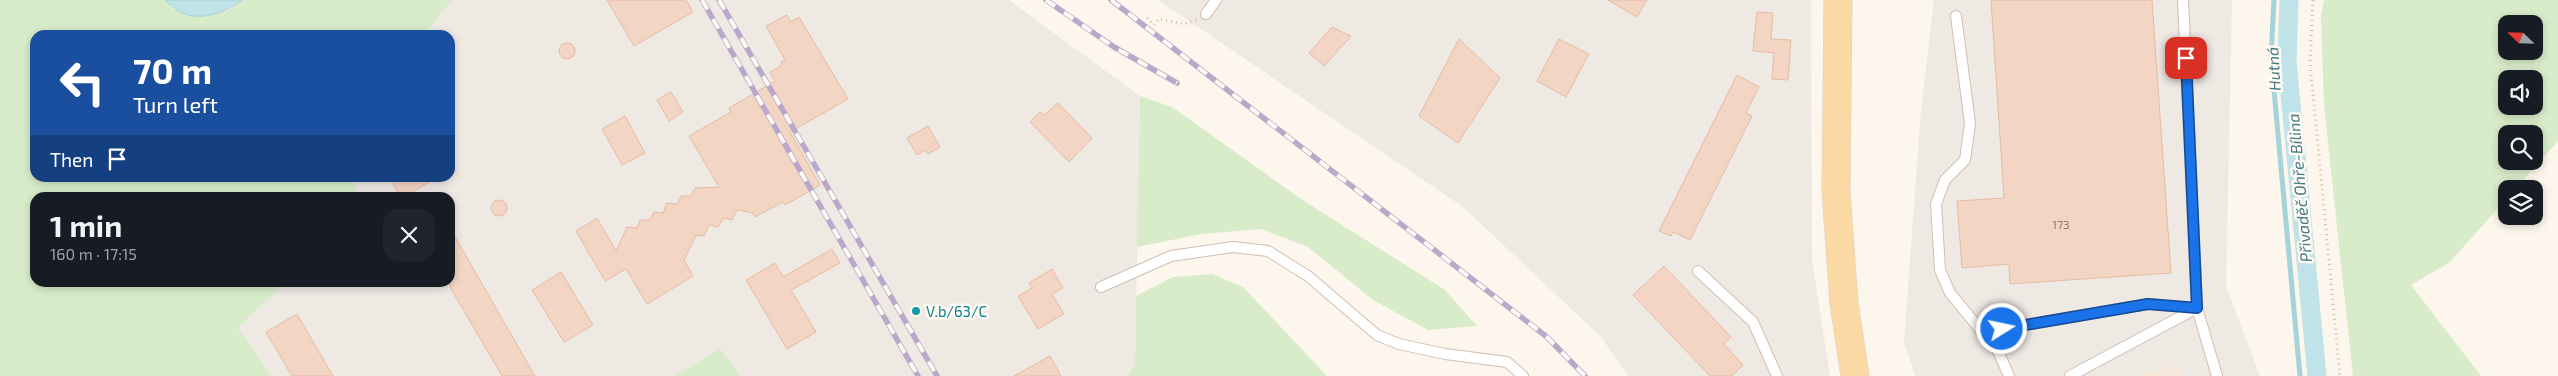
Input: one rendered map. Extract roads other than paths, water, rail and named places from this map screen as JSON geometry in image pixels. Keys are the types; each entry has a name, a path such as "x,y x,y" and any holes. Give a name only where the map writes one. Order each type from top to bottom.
{"main road":[{"path":"1838,0 1836,191 1844,303 1855,376"}],"lane":[{"path":"1206,14 1216,0"},
{"path":"2183,0 2197,308 2217,376"},
{"path":"1956,16 1970,123 1965,160 1945,180 1936,204 1940,270 1950,293 1998,350 2009,376"},
{"path":"1101,287 1171,256 1233,247 1268,251 1308,276 1378,335 1399,344 1445,354 1507,362 1523,376"},
{"path":"1698,271 1753,322 1777,376"},
{"path":"1983,332 2148,304 2197,308"},
{"path":"2070,376 2197,308"}],"water":[{"path":"165,0 243,0 223,11 203,16 193,16 174,8"}],"waterway":[{"name":"Hutná","path":"2274,0 2271,57 2300,376"},
{"name":"Přivaděč Ohře-Bílina","path":"2289,0 2287,62 2317,376"}],"railway":[{"path":"702,0 918,376"},
{"path":"719,0 937,376"},
{"path":"1046,0 1114,47 1177,83"},
{"path":"1111,0 1547,337 1585,376"}],"place":[{"name":"V.b/63/C","path":"916,311"}]}
